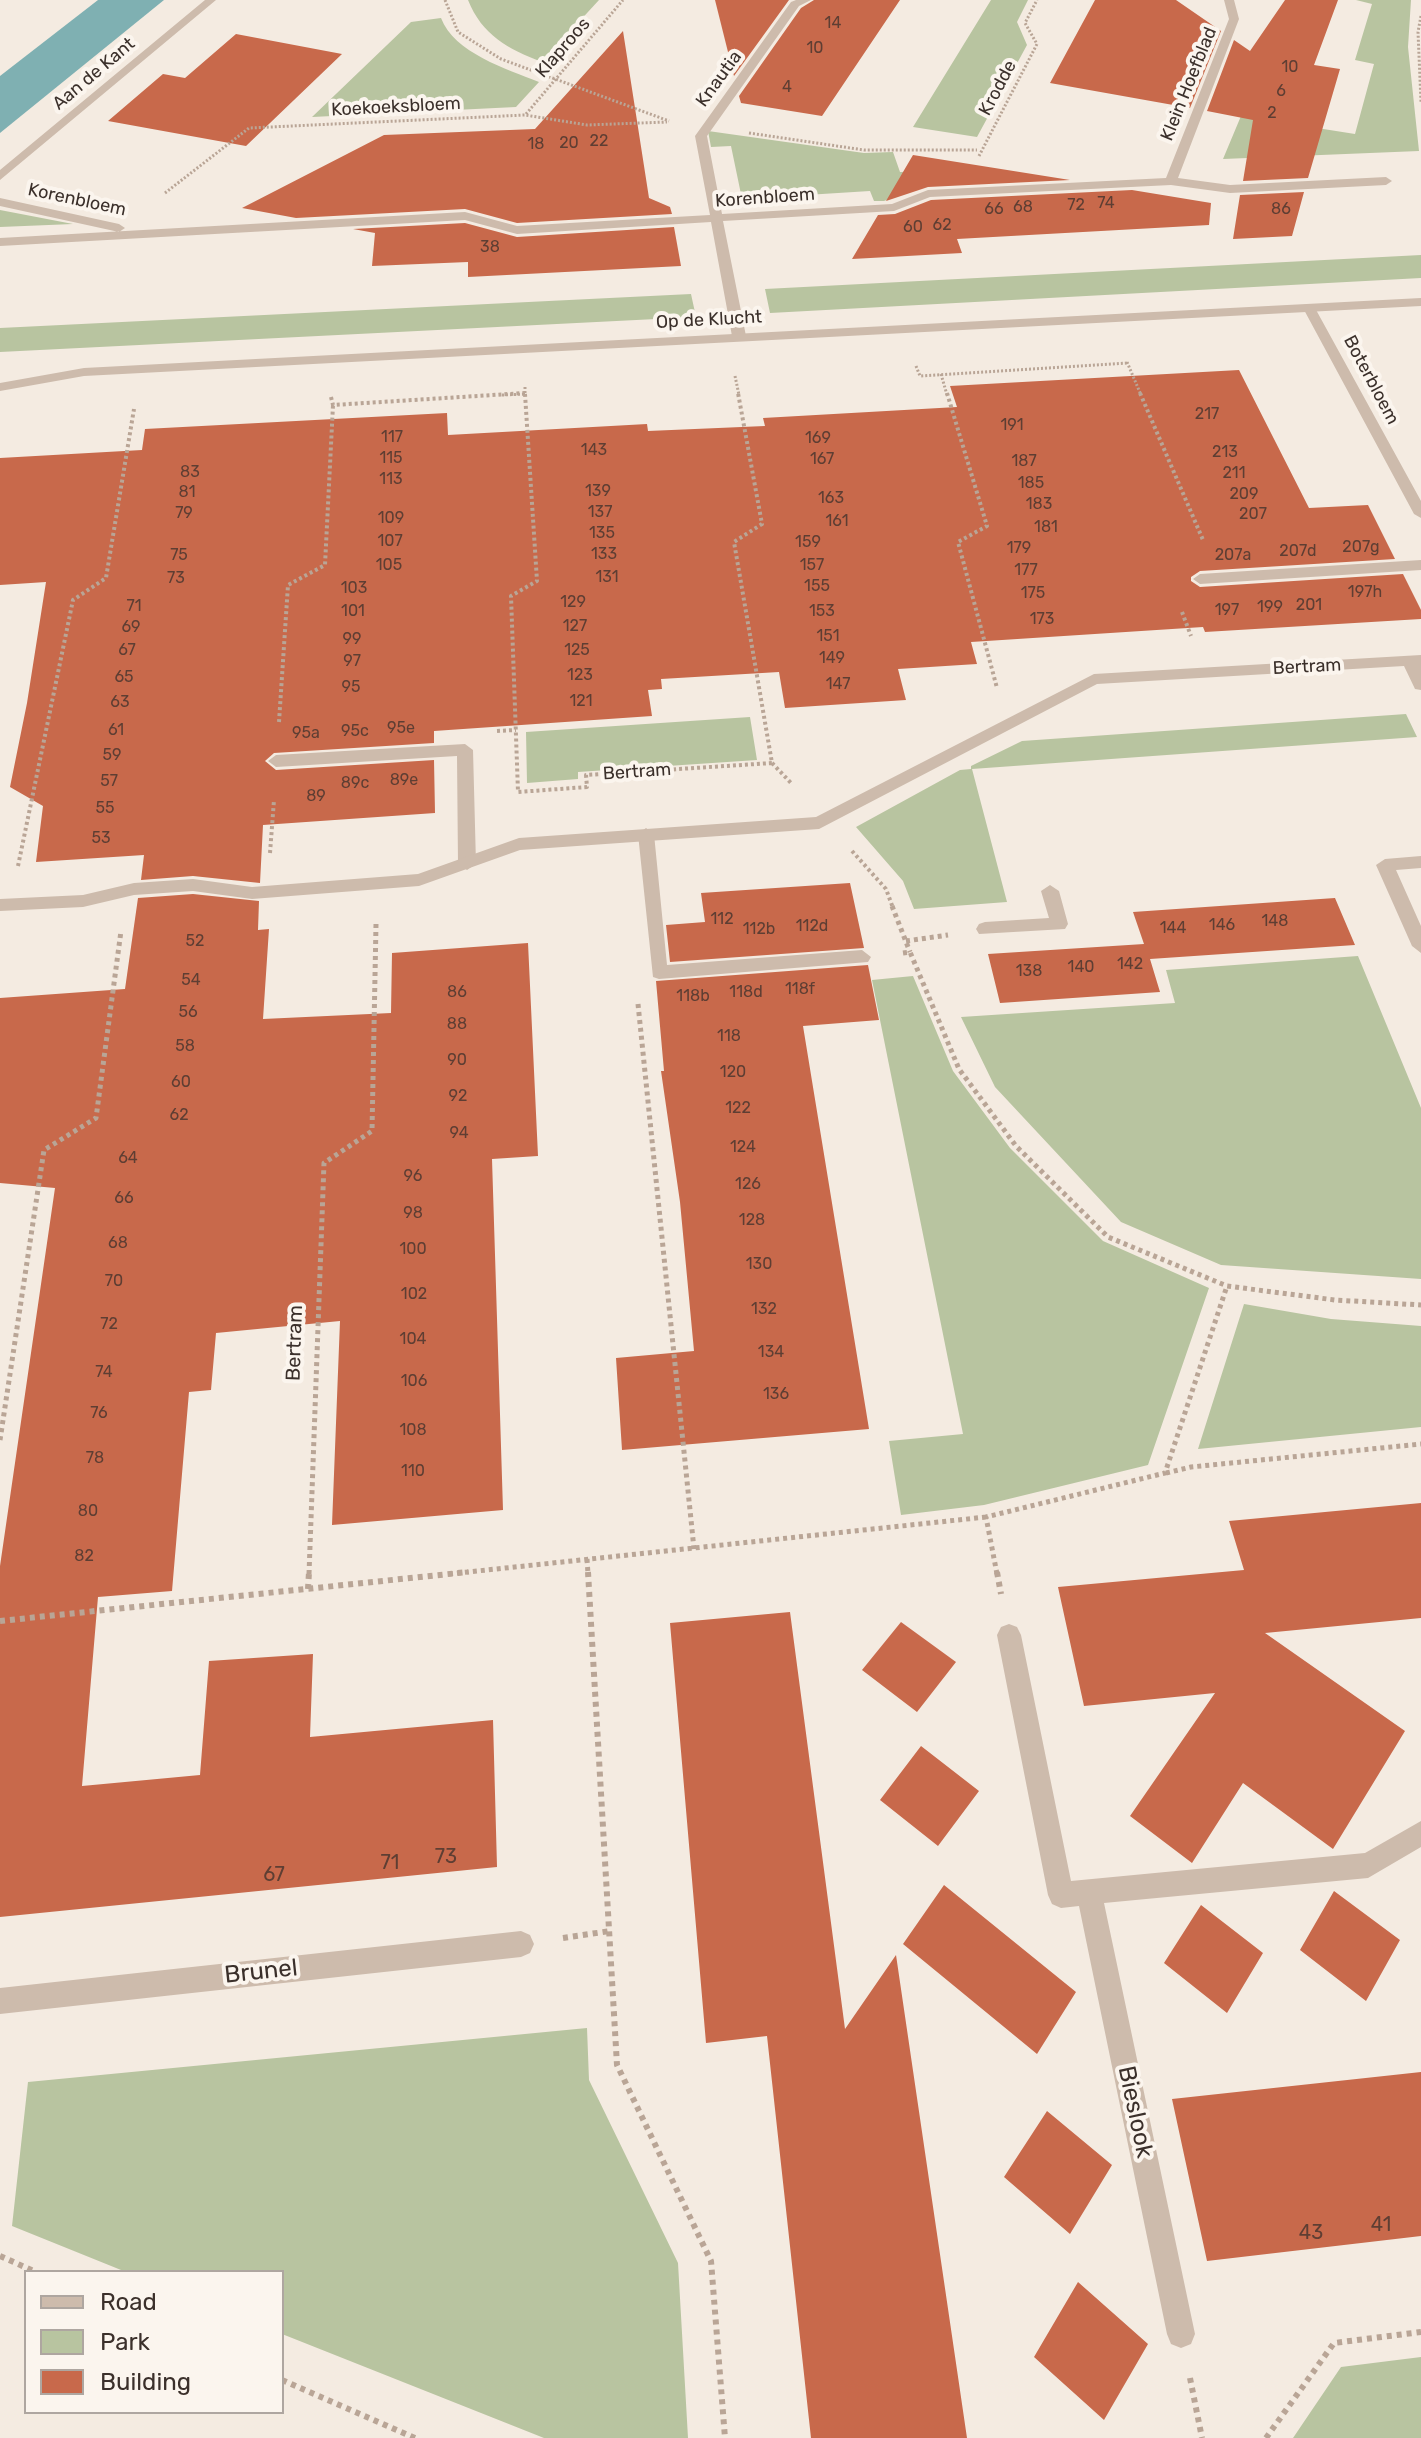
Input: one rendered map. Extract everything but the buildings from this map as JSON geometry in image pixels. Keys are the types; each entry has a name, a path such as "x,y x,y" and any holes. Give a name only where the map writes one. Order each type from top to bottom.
{"street":[{"name":"Aan de Kant","path":"0,176 211,0"},
{"name":"Knautia","path":"739,336 701,136 795,4 806,0"},
{"name":"Klein Hoefblad","path":"1171,181 1234,19 1229,0"},
{"name":"Korenbloem","path":"0,242 465,216 517,230 894,207 928,194 1171,181 1230,189 1386,181"},
{"name":"Korenbloem","path":"0,202 146,234"},
{"name":"Op de Klucht","path":"0,387 84,372 1421,302"},
{"name":"Boterbloem","path":"1309,308 1421,514"},
{"path":"1200,579 1421,565"},
{"path":"1415,661 1421,685"},
{"name":"Bertram","path":"5,905 83,901 126,891 193,885 252,893 419,880 519,844 824,820 1094,679 1415,661"},
{"path":"276,761 465,750 467,864"},
{"path":"646,834 659,972 862,957"},
{"path":"1421,862 1385,865 1421,946"},
{"path":"985,929 1059,924 1050,891"},
{"path":"1009,1635 1061,1895 1368,1865 1421,1833"},
{"name":"Bieslook","path":"1089,1891 1181,2334"},
{"name":"Brunel","path":"0,2001 521,1944"}],"path":[{"path":"445,0 458,32 501,59 554,81"},
{"name":"Klaproos","path":"525,115 623,0"},
{"name":"Krodde","path":"981,150 1037,44 1025,23 1037,0"},
{"path":"1421,16 1418,32 1421,102"},
{"name":"Koekoeksbloem","path":"120,228 249,128 525,115 587,125 674,122 554,81"},
{"path":"706,127 864,150 996,151"},
{"path":"981,150 977,161 985,191"},
{"path":"1020,716 998,690 958,542 987,526 941,374 1127,363 1219,578"},
{"name":"Bertram","path":"525,394 537,581 511,596 518,792 587,787 586,775 772,763 734,542 762,524 734,374"},
{"path":"267,892 288,585 325,565 333,405"},
{"path":"5,905 73,600 106,578 134,409"},
{"path":"1200,579 1175,592 1204,672"},
{"path":"824,820 886,889 959,1069 1016,1146 1108,1237 1227,1286 1335,1300 1421,1305"},
{"name":"Bertram","path":"308,1589 324,1163 372,1131 377,883"},
{"path":"0,1440 44,1150 96,1118 126,891"},
{"path":"862,957 910,952"},
{"path":"659,972 636,987 694,1549"},
{"path":"1165,1473 1227,1286"},
{"path":"0,1621 986,1517 1191,1467 1421,1444"},
{"path":"986,1517 1009,1635"},
{"path":"587,1559 617,2065 711,2261 725,2438"},
{"path":"0,2256 32,2270"},
{"path":"1266,2438 1334,2343 1421,2332"},
{"path":"1181,2334 1202,2438"},
{"path":"284,2381 415,2438"}],"green space":[{"path":"468,0 599,0 542,62 518,52 489,32"},
{"path":"991,0 1028,0 1017,22 1027,45 977,137 913,127"},
{"path":"1356,0 1411,0 1408,47 1419,151 1223,159 1241,116 1355,134 1374,64 1355,60 1372,4"},
{"path":"441,18 457,41 469,50 539,82 516,107 312,117 411,22"},
{"path":"708,131 864,153 893,152 900,172 965,170 884,201 874,201 870,191 742,199 731,146 711,147"},
{"path":"0,210 73,224 0,227"},
{"path":"1421,255 1421,278 770,313 765,289"},
{"path":"691,294 696,317 0,352 0,328"},
{"path":"1406,714 1417,737 972,769 1007,902 914,909 903,881 856,827 960,770 971,769 971,766 1022,741"},
{"path":"750,717 757,760 578,772 578,779 527,783 526,732"},
{"path":"1358,956 1421,1108 1421,1279 1221,1265 1121,1222 995,1087 961,1017 1175,1003 1166,970"},
{"path":"913,976 953,1071 1010,1148 1103,1241 1209,1288 1148,1465 984,1505 901,1515 889,1441 963,1434 872,980"},
{"path":"1244,1304 1331,1319 1421,1326 1421,1427 1198,1449"},
{"path":"587,2028 589,2080 678,2263 688,2438 544,2438 284,2335 284,2270 121,2270 12,2226 28,2082"},
{"path":"1421,2357 1421,2438 1293,2438 1341,2367"}],"water":[{"path":"98,0 164,0 0,133 0,76"}]}
